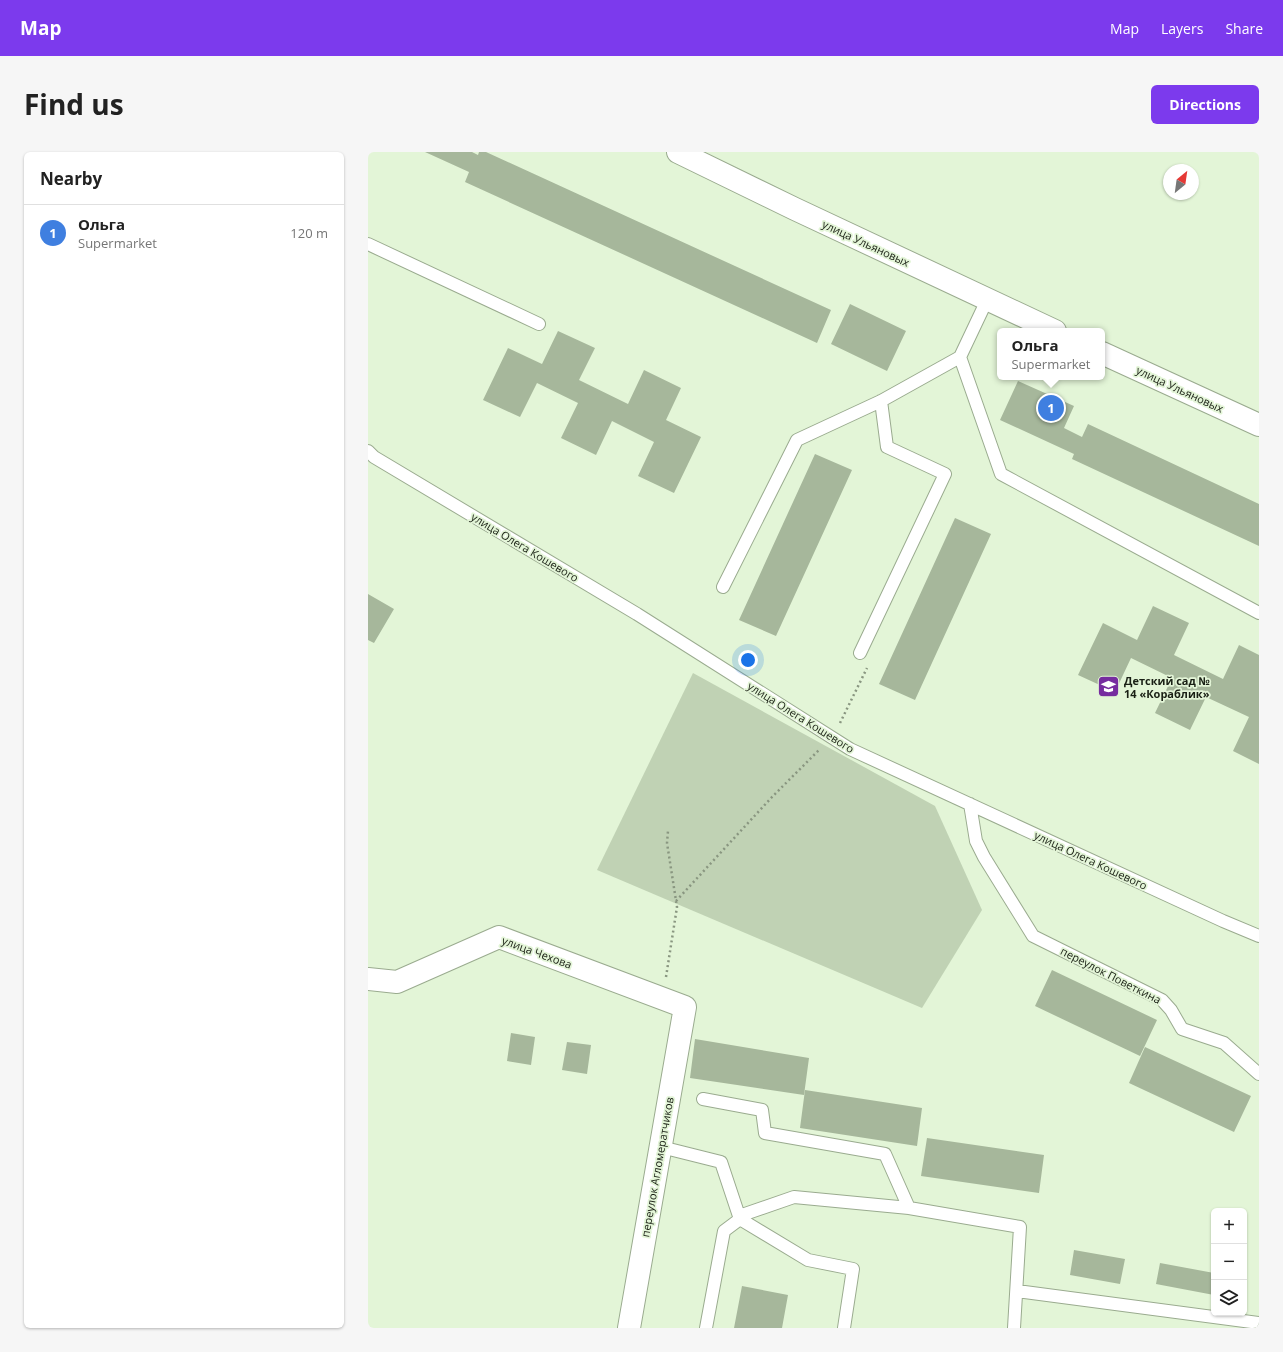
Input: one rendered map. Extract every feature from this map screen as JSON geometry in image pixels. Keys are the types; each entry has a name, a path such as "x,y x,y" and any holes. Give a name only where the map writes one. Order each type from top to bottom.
{"street":[{"name":"улица Ульяновых","path":"678,152 709,159 794,209 1048,328"},
{"name":"улица Ульяновых","path":"1105,354 1259,425"},
{"name":"улица Чехова","path":"368,979 397,982 499,937 685,1007"},
{"name":"переулок Агломератчиков","path":"629,1328 685,1007"}],"lane":[{"path":"368,244 539,324"},
{"path":"722,587 797,440 881,401 960,357 987,300"},
{"path":"960,357 1001,474 1259,613"},
{"path":"860,653 945,474 887,447 881,401"},
{"name":"улица Олега Кошевого","path":"368,451 374,457 637,614 850,749 1223,921 1259,936"},
{"name":"переулок Поветкина","path":"970,804 976,841 984,857 1033,936 1162,1000 1171,1010 1182,1029 1224,1043 1259,1074"},
{"path":"703,1099 762,1110 765,1133 885,1154 909,1208"},
{"path":"661,1148 721,1162 740,1217 808,1260 853,1268 844,1328"},
{"path":"706,1328 724,1231 740,1217 794,1197 909,1208 1020,1227 1014,1328"},
{"path":"1017,1291 1259,1323"}],"path":[{"path":"676,901 772,797 832,738 872,659 860,653"},
{"path":"668,831 666,843 677,907 665,976 685,1007"}],"green space":[{"path":"693,673 935,806 982,910 922,1008 597,870"}],"building":[{"path":"425,152 472,152 478,155 479,152 486,152 831,310 817,343 465,182 469,172"},
{"path":"850,304 906,331 887,371 831,344"},
{"path":"558,331 595,348 579,380 628,404 644,370 681,388 666,420 701,437 674,493 638,476 654,442 612,421 596,455 561,438 578,403 537,383 520,417 483,400 508,348 542,364"},
{"path":"1018,381 1074,406 1064,428 1082,437 1088,424 1259,504 1259,546 1072,459 1074,454 1000,420"},
{"path":"815,454 852,470 776,636 739,620"},
{"path":"955,518 991,534 915,700 879,684"},
{"path":"368,594 394,609 374,643 368,640"},
{"path":"1153,606 1189,623 1174,655 1223,679 1239,645 1259,655 1259,764 1233,751 1249,717 1206,697 1190,730 1155,713 1172,678 1131,658 1115,692 1078,675 1103,623 1137,640"},
{"path":"1052,970 1157,1020 1140,1056 1035,1006"},
{"path":"511,1033 535,1037 531,1065 507,1061"},
{"path":"695,1039 809,1058 804,1095 690,1078"},
{"path":"567,1042 591,1045 587,1074 562,1070"},
{"path":"1145,1047 1251,1096 1234,1132 1129,1083"},
{"path":"805,1090 922,1108 917,1146 800,1128"},
{"path":"927,1138 1044,1155 1039,1193 921,1176"},
{"path":"1074,1250 1125,1259 1120,1284 1070,1275"},
{"path":"1160,1263 1211,1272 1211,1294 1156,1284"},
{"path":"742,1286 788,1295 782,1328 734,1328"}],"place":[{"name":"Ольга","path":"1051,408"},
{"name":"Детский сад № 14 «Кораблик»","path":"1109,686"}]}
